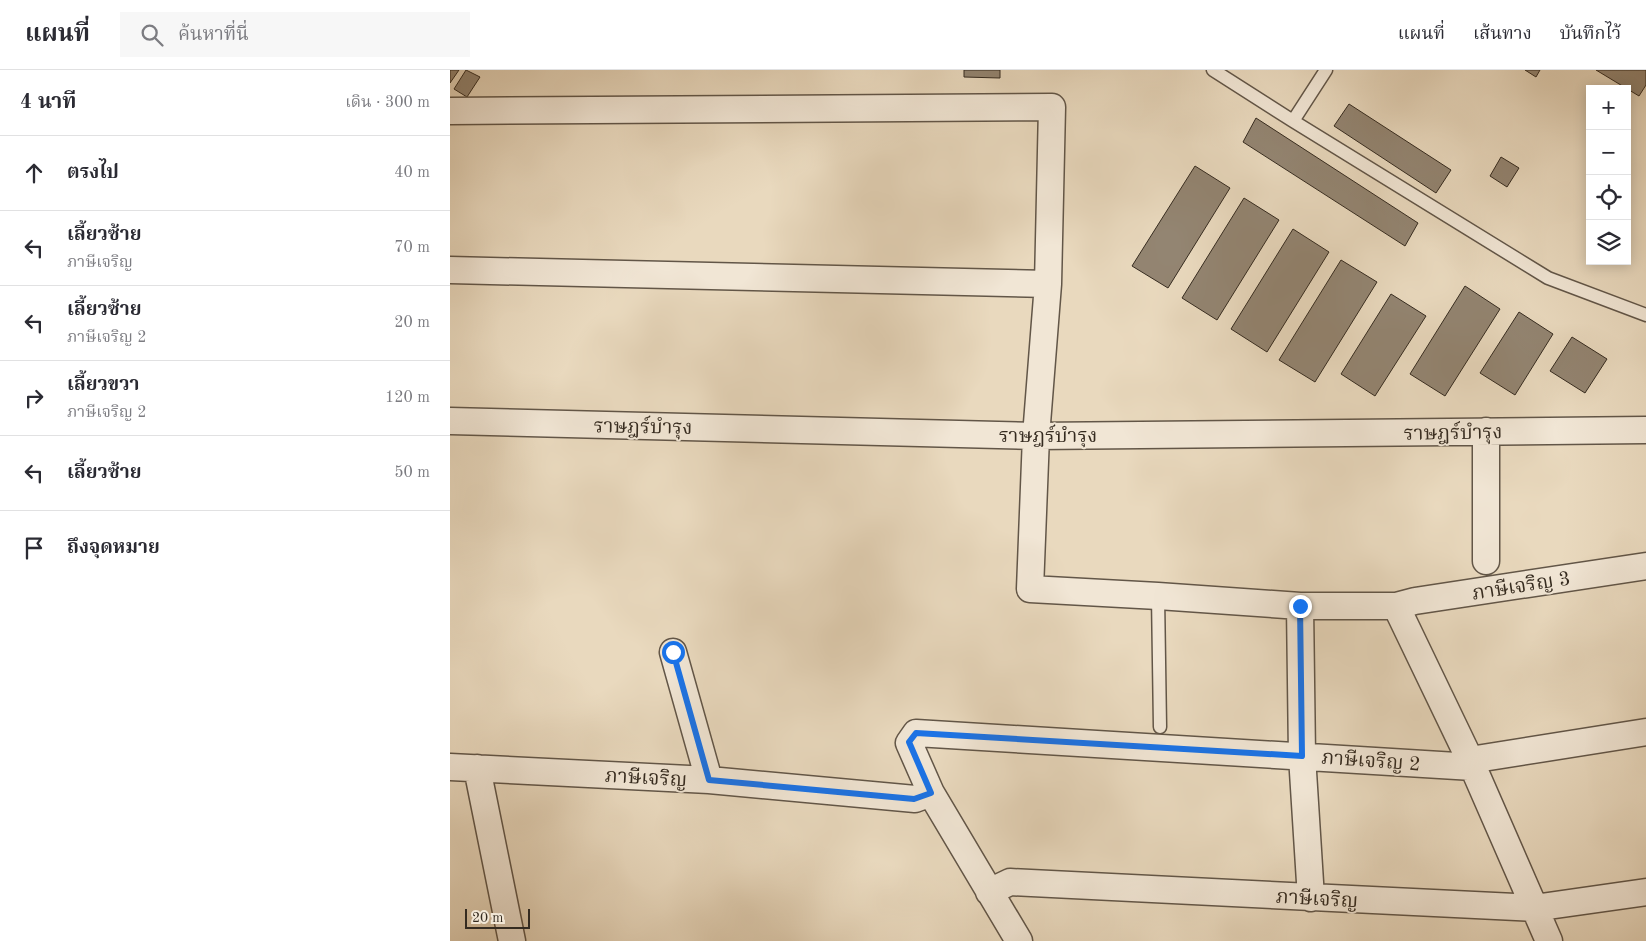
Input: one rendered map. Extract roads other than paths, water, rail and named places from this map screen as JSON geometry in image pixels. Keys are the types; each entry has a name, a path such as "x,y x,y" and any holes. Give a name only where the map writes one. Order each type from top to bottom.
{"street":[{"path":"450,111 1052,107 1048,284 1036,436"},
{"path":"450,270 1048,284"},
{"name":"ราษฎร์บำรุง","path":"450,421 1036,436 1646,430"},
{"path":"1486,431 1486,561"},
{"name":"ภาษีเจริญ 3","path":"1036,436 1030,589 1300,606 1396,606 1415,601 1646,566"},
{"path":"1300,606 1302,756 1310,898"},
{"path":"1396,606 1471,763 1548,941"},
{"path":"673,652 709,780"},
{"name":"ภาษีเจริญ 2","path":"931,793 909,742 916,733 1302,756 1471,763 1646,732"},
{"name":"ภาษีเจริญ","path":"450,767 709,780 914,799 931,793"},
{"path":"477,768 512,941"},
{"path":"931,793 1019,941"},
{"name":"ภาษีเจริญ","path":"990,892 1010,882 1534,908 1646,892"}],"lane":[{"path":"1213,70 1292,121 1548,278 1646,315"},
{"path":"1292,121 1326,70"},
{"path":"1158,596 1160,727"}]}
